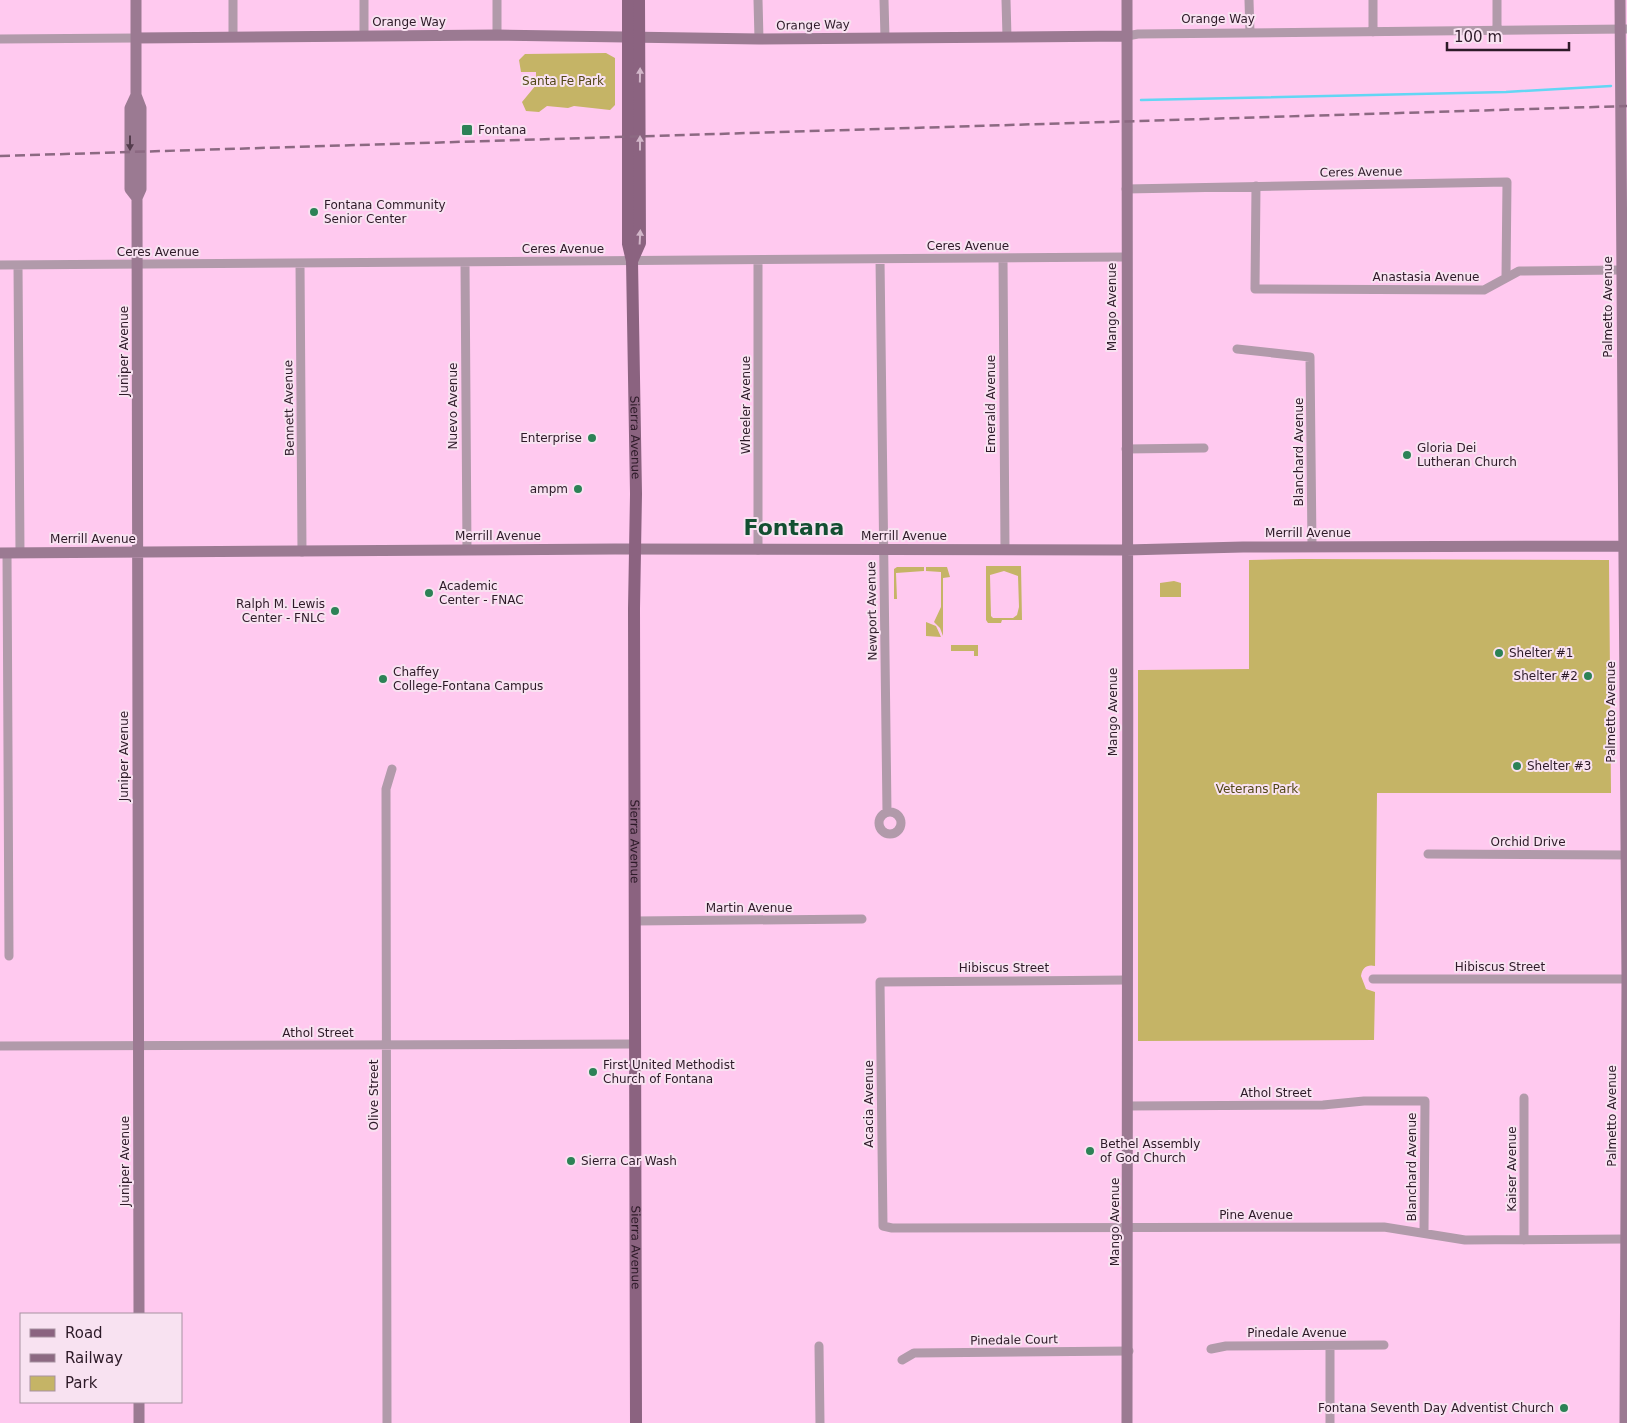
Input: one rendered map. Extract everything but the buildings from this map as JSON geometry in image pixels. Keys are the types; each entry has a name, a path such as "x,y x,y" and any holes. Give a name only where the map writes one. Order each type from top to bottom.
{"main road":[{"name":"Sierra Avenue","path":"628,0 634,36"},
{"name":"Sierra Avenue","path":"636,1423 636,478 632,261 628,244 634,36 639,0"}],"street":[{"name":"Juniper Avenue","path":"136,0 136,95 141,108 141,189 137,198 139,1313"},
{"path":"233,0 233,37"},
{"path":"364,0 364,36"},
{"path":"497,0 497,35"},
{"path":"758,0 758,39"},
{"path":"884,0 885,38"},
{"path":"1006,0 1007,37"},
{"name":"Mango Avenue","path":"1127,0 1127,1106 1130,1227 1127,1423"},
{"path":"1249,0 1250,33"},
{"path":"1373,0 1373,32"},
{"path":"1497,0 1497,31"},
{"name":"Palmetto Avenue","path":"1620,0 1624,29 1622,270 1624,292 1626,546 1625,1423"},
{"name":"Orange Way","path":"0,39 497,35 758,39 1624,29"},
{"name":"Ceres Avenue","path":"1126,189 1507,182 1506,278"},
{"name":"Anastasia Avenue","path":"1256,186 1255,289 1484,290 1519,271 1622,270"},
{"name":"Ceres Avenue","path":"0,264 138,265 1126,257"},
{"name":"Emerald Avenue","path":"1003,258 1005,550"},
{"name":"Newport Avenue","path":"880,259 886,812"},
{"name":"Wheeler Avenue","path":"758,260 758,550"},
{"name":"Nuevo Avenue","path":"465,262 467,550"},
{"name":"Bennett Avenue","path":"300,263 302,552"},
{"path":"18,264 20,553"},
{"name":"Blanchard Avenue","path":"1237,349 1310,357 1312,546"},
{"path":"1126,449 1204,448"},
{"name":"Merrill Avenue","path":"3,553 635,549 1126,550 1312,546 1626,546"},
{"path":"3,553 9,956"},
{"name":"Olive Street","path":"387,1423 386,789 392,769"},
{"name":"Orchid Drive","path":"1428,854 1626,855"},
{"name":"Martin Avenue","path":"635,921 862,919"},
{"name":"Hibiscus Street","path":"1373,979 1627,979"},
{"name":"Hibiscus Street","path":"880,982 1127,980"},
{"name":"Acacia Avenue","path":"880,982 883,1226"},
{"name":"Athol Street","path":"0,1046 635,1044"},
{"name":"Kaiser Avenue","path":"1524,1098 1524,1240"},
{"name":"Athol Street","path":"1127,1106 1322,1105 1364,1101 1425,1101"},
{"name":"Blanchard Avenue","path":"1424,1232 1425,1101"},
{"name":"Pine Avenue","path":"883,1226 892,1228 1384,1227 1465,1240 1626,1239"},
{"name":"Pinedale Avenue","path":"1211,1349 1226,1346 1384,1345"},
{"path":"819,1346 820,1423"},
{"path":"1330,1346 1330,1423"},
{"name":"Pinedale Court","path":"902,1360 914,1353 1129,1351"},
{"path":"139,1403 139,1423"}],"green space":[{"name":"Santa Fe Park","path":"606,53 615,58 615,105 610,110 574,106 568,108 547,106 539,112 526,111 522,102 536,85 536,72 521,72 519,60 525,54"},
{"name":"Veterans Park","path":"1249,560 1609,560 1611,793 1377,793 1375,966 1365,967 1361,976 1366,989 1375,992 1374,1040 1138,1041 1138,670 1249,669"},
{"path":"986,566 1021,566 1022,620 1002,620 1001,623 988,623 986,620","holes":["1004,571 1018,576 1019,607 1017,615 1013,618 993,618 991,616 990,575"]},
{"path":"897,567 924,567 924,571 896,573 897,599 894,599 894,569"},
{"path":"926,567 947,567 950,577 943,578 943,636 940,628 934,622 941,607 941,572 926,571"},
{"path":"1174,581 1181,583 1181,597 1160,597 1160,583"},
{"path":"926,622 936,626 941,637 926,636"},
{"path":"951,645 978,645 978,656 974,656 974,651 951,651"}],"waterway":[{"path":"1141,100 1506,92 1611,86"}],"railway":[{"path":"0,156 1627,106"}],"place":[{"name":"Fontana","path":"467,130"},
{"name":"Fontana Community Senior Center","path":"314,212"},
{"name":"Enterprise","path":"592,438"},
{"name":"Gloria Dei Lutheran Church","path":"1407,455"},
{"name":"ampm","path":"578,489"},
{"name":"Academic Center - FNAC","path":"429,593"},
{"name":"Ralph M. Lewis Center - FNLC","path":"335,611"},
{"name":"Shelter #1","path":"1499,653"},
{"name":"Shelter #2","path":"1588,676"},
{"name":"Chaffey College-Fontana Campus","path":"383,679"},
{"name":"Shelter #3","path":"1517,766"},
{"name":"First United Methodist Church of Fontana","path":"593,1072"},
{"name":"Bethel Assembly of God Church","path":"1090,1151"},
{"name":"Sierra Car Wash","path":"571,1161"},
{"name":"Fontana Seventh Day Adventist Church","path":"1564,1408"}],"district":[{"name":"Fontana","path":"794,527"}]}
